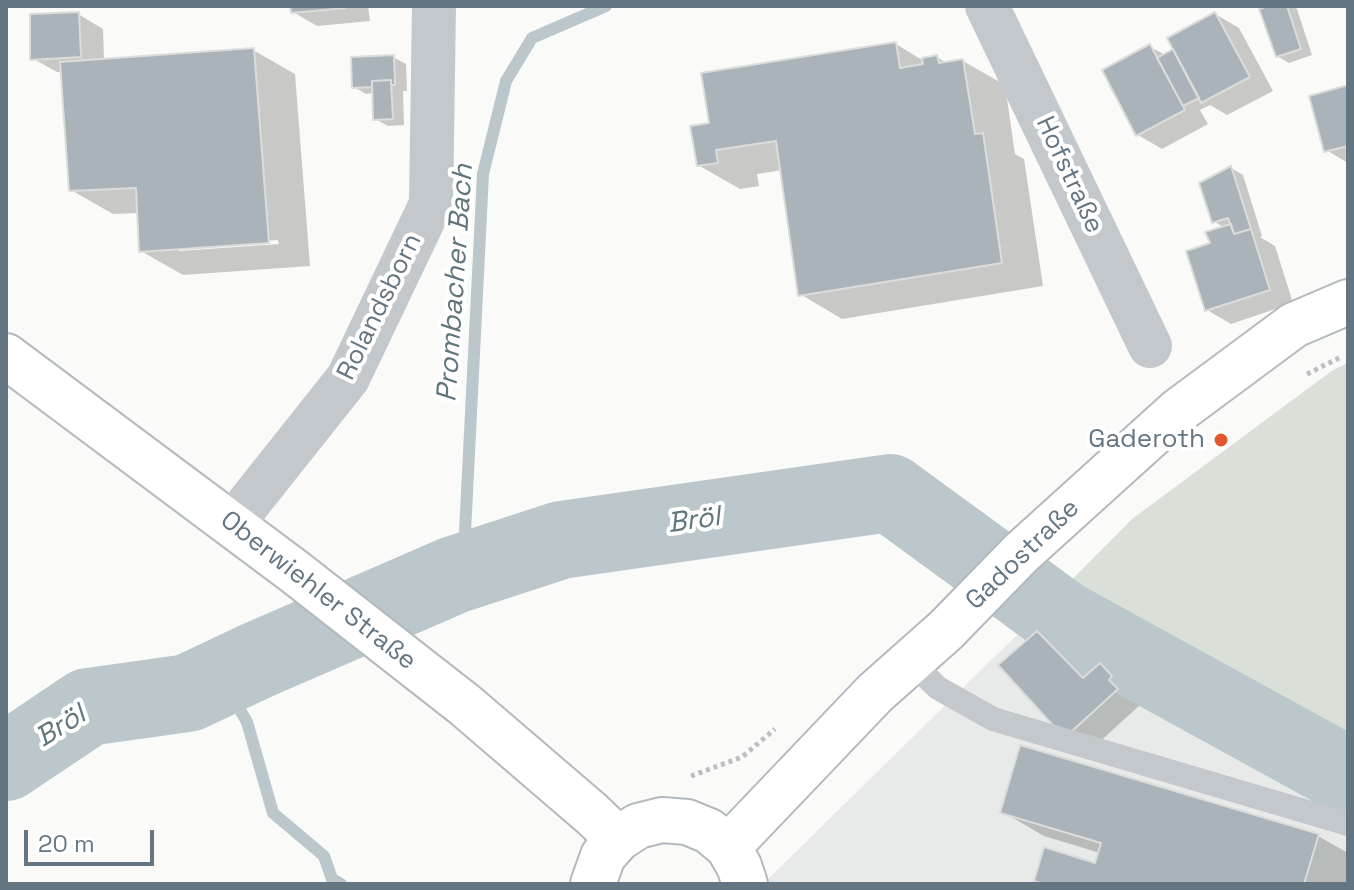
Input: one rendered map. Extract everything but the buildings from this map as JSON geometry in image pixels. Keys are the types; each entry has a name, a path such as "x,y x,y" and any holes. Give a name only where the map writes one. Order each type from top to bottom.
{"main road":[{"name":"Gadostraße","path":"618,839 638,826 662,820 687,822 709,831 736,866 875,693 946,630 1021,553 1178,411 1294,325 1348,302"},
{"name":"Oberwiehler Straße","path":"6,356 232,524 465,705 618,839"},
{"path":"593,884 603,856 618,839"}],"street":[{"name":"Rolandsborn","path":"232,524 348,378 431,204 434,6"},
{"name":"Hofstraße","path":"987,6 1150,346"}],"lane":[{"path":"910,661 938,688 993,719 1348,824"}],"shaded area":[{"path":"1348,363 1348,783 1032,620 1132,519 1333,370"},
{"path":"1032,620 1348,783 1348,884 763,884"}],"waterway":[{"name":"Prombacher Bach","path":"463,572 483,174 506,81 532,38 606,6"},
{"name":"Bröl","path":"6,762 88,707 188,693 454,575 561,540 890,493 1064,620 1348,776"},
{"path":"221,677 247,722 273,813 324,856 332,879 341,884"}],"place":[{"name":"Gaderoth","path":"1221,440"}]}
